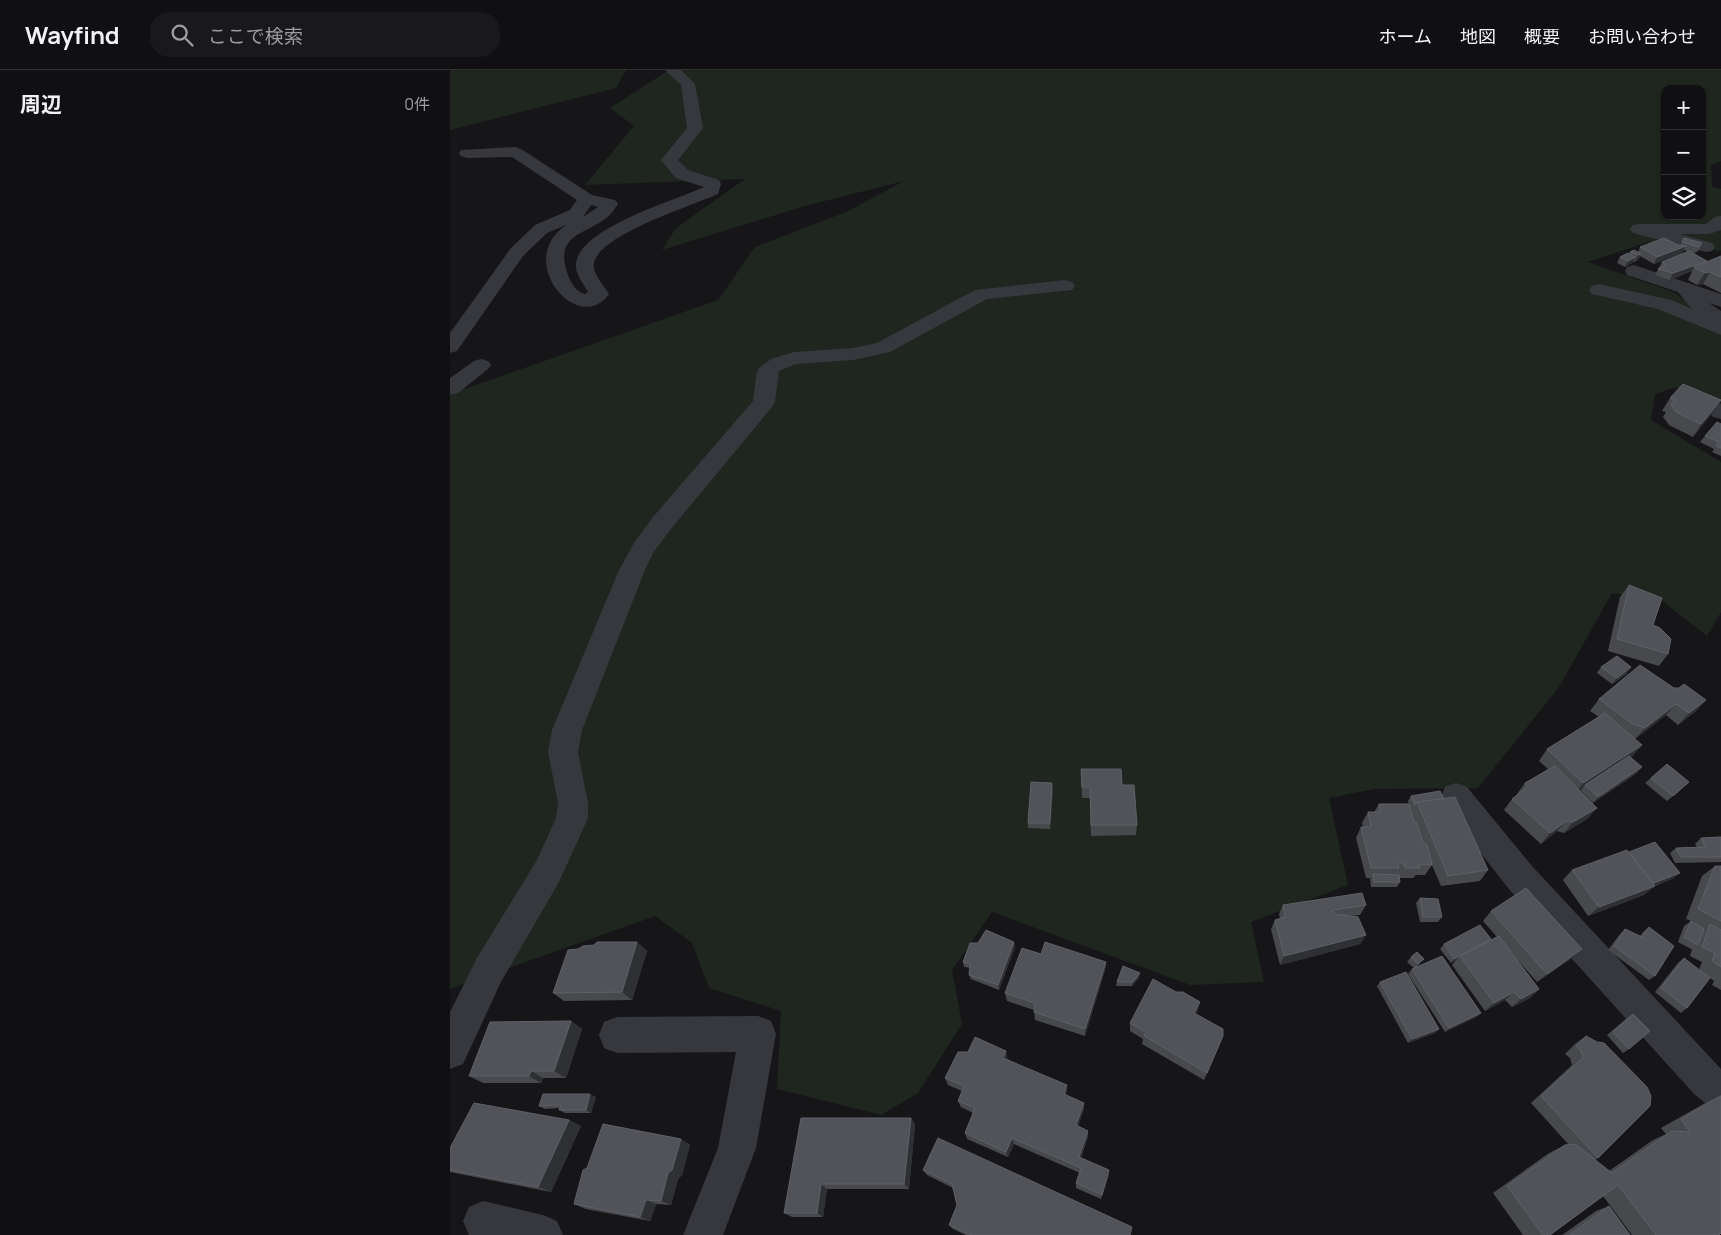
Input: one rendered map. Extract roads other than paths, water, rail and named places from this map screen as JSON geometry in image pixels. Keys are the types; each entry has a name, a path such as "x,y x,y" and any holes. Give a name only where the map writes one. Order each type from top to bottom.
{"street":[{"path":"466,153 515,152 586,199 609,204 603,213 567,231 559,240 555,251 557,276 565,289 572,296 584,299 596,297 599,294 585,268 586,256 596,243 616,231 712,190 713,184 682,174 669,160 695,128 688,84 672,70"},
{"path":"450,347 517,252 541,229 576,214 586,199"},
{"path":"1706,247 1639,229 1709,229 1718,225 1721,221"},
{"path":"1634,271 1721,301"},
{"path":"450,1050 489,970 548,871 572,818 574,803 563,752 567,730 632,570 643,549 662,523 764,402 767,376 770,368 778,363 794,358 854,354 883,348 982,294 1065,286"},
{"path":"1599,290 1664,304 1721,329"},
{"path":"1691,290 1688,292 1692,300 1721,320"},
{"path":"450,388 482,365"},
{"path":"1456,797 1520,877 1708,1082 1721,1092"},
{"path":"617,1036 758,1034 737,1148 703,1235"},
{"path":"483,1221 543,1235"}]}
